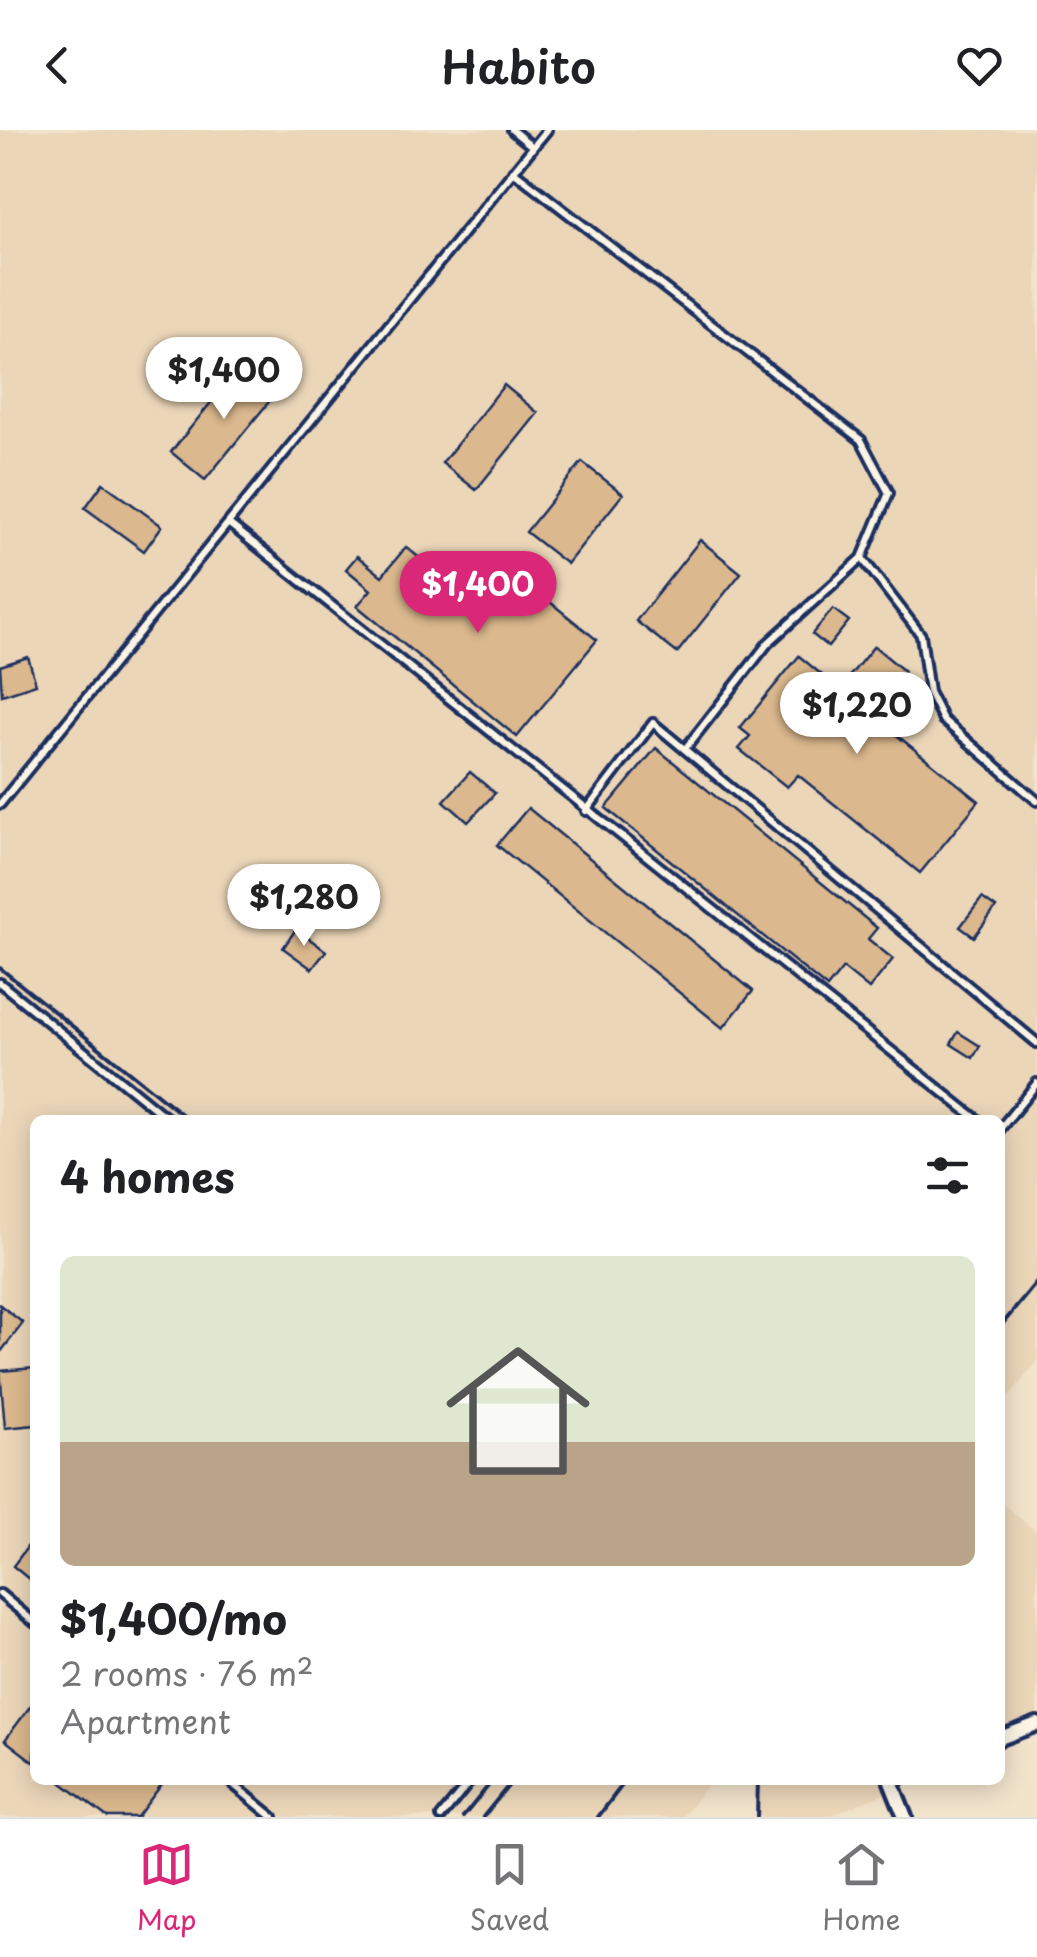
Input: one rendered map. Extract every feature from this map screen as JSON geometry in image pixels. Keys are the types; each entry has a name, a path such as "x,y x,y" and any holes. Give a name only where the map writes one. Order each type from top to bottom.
{"street":[{"path":"1005,1736 1037,1724"},
{"path":"894,1785 905,1817"}],"lane":[{"path":"512,130 533,147"},
{"path":"0,804 547,130"},
{"path":"514,171 861,440 889,493 862,558 768,643 684,749"},
{"path":"228,523 972,1115"},
{"path":"862,558 921,635 929,692 944,720 1037,801"},
{"path":"586,811 653,723 1037,1042"},
{"path":"0,984 164,1115"},
{"path":"1005,1123 1037,1084"},
{"path":"0,1594 30,1618"},
{"path":"234,1785 274,1817"},
{"path":"441,1817 466,1785"}],"shaded area":[{"path":"0,130 1037,130 1037,1361 1005,1402 1005,1115 30,1115 30,1785 707,1785 683,1817 0,1817"},
{"path":"1005,1506 1037,1532 1037,1724 1005,1740"},
{"path":"758,1785 905,1785 827,1817 757,1817"}],"building":[{"path":"242,364 277,392 205,480 171,452"},
{"path":"504,385 538,413 476,490 442,463"},
{"path":"582,462 623,494 567,564 526,532"},
{"path":"103,483 162,526 144,551 85,508"},
{"path":"700,540 741,573 677,653 636,621"},
{"path":"406,547 484,610 514,573 597,640 517,737 357,606 371,590 346,569 357,556 382,576"},
{"path":"833,609 849,621 828,647 812,634"},
{"path":"874,646 904,671 869,713 979,801 920,873 798,775 787,787 739,749 750,736 740,728 799,656 839,689"},
{"path":"28,657 36,684 2,695 0,666"},
{"path":"656,748 877,928 868,939 893,959 869,989 843,968 827,988 606,808"},
{"path":"470,772 495,793 468,822 444,801"},
{"path":"528,808 753,991 723,1028 497,845"},
{"path":"982,898 996,908 974,937 960,927"},
{"path":"296,929 326,951 312,969 283,948"},
{"path":"958,1032 980,1046 973,1058 951,1044"},
{"path":"0,1305 23,1323 0,1353"},
{"path":"30,1368 30,1426 5,1428 0,1371"},
{"path":"28,1546 30,1547 30,1580 13,1566"},
{"path":"30,1707 30,1759 5,1740"},
{"path":"65,1785 161,1785 137,1817 107,1817"}],"railway":[{"path":"0,968 183,1115"},
{"path":"1005,1321 1037,1282"},
{"path":"463,1817 489,1785"},
{"path":"483,1817 509,1785"},
{"path":"598,1817 622,1785"},
{"path":"757,1817 758,1785"}]}
